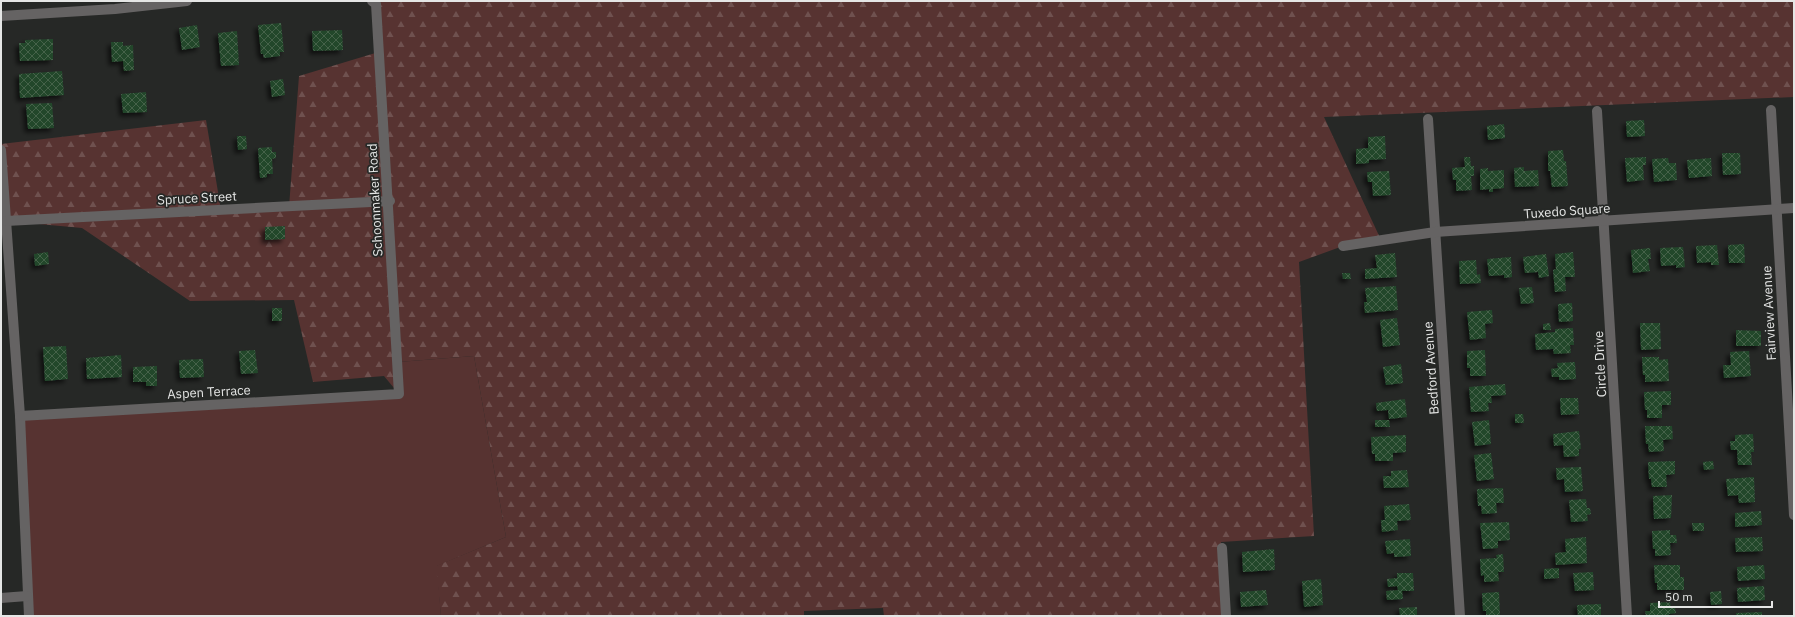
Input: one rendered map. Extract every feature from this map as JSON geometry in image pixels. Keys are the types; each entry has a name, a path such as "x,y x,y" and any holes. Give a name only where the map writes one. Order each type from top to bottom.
{"street":[{"path":"1,16 115,9 187,1"},
{"name":"Schoonmaker Road","path":"374,3 389,202 400,394"},
{"name":"Fairview Avenue","path":"1771,110 1794,515"},
{"name":"Circle Drive","path":"1597,111 1605,221 1627,616"},
{"name":"Bedford Avenue","path":"1428,119 1460,616"},
{"path":"1,150 20,416 29,616"},
{"name":"Spruce Street","path":"6,221 389,202"},
{"name":"Tuxedo Square","path":"1343,246 1435,232 1794,208"},
{"name":"Aspen Terrace","path":"20,416 400,394"},
{"path":"1222,548 1226,616"},
{"path":"1,598 27,596"}],"green space":[{"path":"372,1 1794,1 1794,97 1324,117 1381,240 1343,246 1299,262 1314,536 1221,542 1226,616 884,616 883,608 804,611 804,616 441,616 436,566 506,537 474,356 398,362 399,394 384,376 313,382 294,300 190,301 82,228 6,221 1,144 206,120 221,210 289,207 299,76 382,51"},
{"path":"474,356 506,537 437,566 441,616 30,616 20,416 399,394 398,362"}],"building":[{"path":"281,23 284,52 280,52 280,56 264,58 263,54 261,54 258,25"},
{"path":"197,25 200,47 182,50 179,28"},
{"path":"342,30 343,50 313,51 312,31"},
{"path":"237,31 239,65 221,66 218,33"},
{"path":"53,39 53,60 20,61 19,43 25,43 25,40"},
{"path":"111,42 123,42 123,46 133,45 134,70 124,71 123,61 112,62"},
{"path":"62,71 64,95 20,98 19,74"},
{"path":"283,79 285,95 272,97 270,81"},
{"path":"146,92 147,112 123,113 121,94"},
{"path":"52,103 54,128 28,129 26,104"},
{"path":"1644,120 1645,136 1627,137 1626,121"},
{"path":"1504,124 1505,138 1488,140 1487,126"},
{"path":"237,136 246,136 247,149 238,150"},
{"path":"1385,136 1386,159 1369,160 1369,163 1356,164 1356,149 1368,148 1368,137"},
{"path":"272,147 272,152 276,152 276,158 272,159 273,174 267,174 267,177 260,178 258,148"},
{"path":"1563,150 1564,161 1566,161 1568,186 1552,187 1550,171 1548,171 1548,151"},
{"path":"1722,153 1740,153 1741,174 1723,175"},
{"path":"1464,157 1470,157 1471,166 1474,166 1474,176 1471,176 1472,190 1456,191 1456,180 1453,180 1452,168 1465,167"},
{"path":"1646,157 1646,165 1643,165 1644,180 1627,182 1625,158"},
{"path":"1668,158 1669,163 1676,163 1677,180 1654,182 1652,159"},
{"path":"1711,158 1712,176 1689,178 1687,160"},
{"path":"1524,167 1524,171 1538,170 1539,186 1515,187 1514,168"},
{"path":"1488,168 1488,171 1504,170 1504,188 1493,189 1493,192 1489,192 1489,189 1480,190 1480,169"},
{"path":"1389,171 1391,195 1373,196 1372,182 1368,182 1367,172"},
{"path":"285,226 285,239 265,240 265,227"},
{"path":"1744,244 1745,263 1729,263 1728,245"},
{"path":"1717,245 1719,265 1711,265 1711,262 1697,263 1696,246"},
{"path":"1683,247 1685,267 1676,268 1676,265 1661,266 1660,248"},
{"path":"1650,248 1651,259 1648,259 1650,271 1633,273 1631,250"},
{"path":"48,252 49,264 35,266 34,254"},
{"path":"1573,252 1575,277 1565,277 1566,291 1555,292 1553,270 1556,269 1555,254"},
{"path":"1395,253 1397,277 1365,279 1365,269 1377,268 1375,255"},
{"path":"1546,254 1549,276 1539,278 1538,272 1525,273 1523,257"},
{"path":"1511,257 1512,277 1504,278 1504,275 1489,276 1487,259"},
{"path":"1476,260 1477,275 1480,274 1481,283 1460,284 1459,261"},
{"path":"1342,273 1350,273 1351,279 1343,279"},
{"path":"1396,286 1398,310 1365,313 1364,302 1367,302 1365,288"},
{"path":"1532,287 1534,303 1521,304 1519,288"},
{"path":"1572,303 1573,321 1559,322 1558,304"},
{"path":"272,308 282,308 282,321 272,321"},
{"path":"1492,310 1493,323 1485,324 1486,338 1470,340 1467,312"},
{"path":"1397,318 1400,345 1383,347 1380,320"},
{"path":"1550,323 1551,330 1543,330 1543,324"},
{"path":"1640,323 1660,323 1661,349 1641,350"},
{"path":"1573,328 1574,345 1570,345 1571,353 1554,354 1553,349 1536,350 1535,334 1555,332 1555,329"},
{"path":"1736,330 1761,331 1761,346 1736,346"},
{"path":"66,346 68,379 45,381 43,347"},
{"path":"255,350 258,373 241,374 239,351"},
{"path":"1485,350 1486,376 1470,376 1470,368 1467,368 1467,351"},
{"path":"1749,351 1751,376 1724,378 1723,365 1731,365 1730,352"},
{"path":"121,355 122,377 87,379 86,358"},
{"path":"1642,357 1659,357 1659,360 1668,359 1669,381 1645,382"},
{"path":"203,359 204,377 180,378 179,360"},
{"path":"1575,362 1576,379 1559,380 1559,377 1552,377 1551,369 1558,368 1557,363"},
{"path":"1401,364 1403,383 1386,385 1383,367"},
{"path":"157,366 157,386 146,386 146,382 133,382 133,367"},
{"path":"1505,384 1506,395 1491,396 1492,403 1488,403 1489,411 1471,412 1469,387"},
{"path":"1671,391 1671,405 1662,405 1662,418 1647,418 1644,392"},
{"path":"1560,398 1578,398 1579,414 1561,415"},
{"path":"1405,399 1407,417 1389,419 1388,410 1377,411 1376,403"},
{"path":"1515,414 1523,414 1524,423 1515,423"},
{"path":"1375,420 1389,420 1390,427 1375,427"},
{"path":"1489,420 1491,444 1475,446 1472,422"},
{"path":"1645,426 1672,426 1673,439 1663,440 1664,451 1649,452 1648,444 1646,444"},
{"path":"1579,431 1581,449 1579,449 1579,456 1564,457 1563,445 1554,446 1553,434"},
{"path":"1753,434 1754,452 1751,452 1752,465 1738,465 1737,450 1731,450 1730,441 1735,441 1735,435"},
{"path":"1406,435 1406,452 1393,453 1393,461 1375,461 1375,454 1372,454 1371,437"},
{"path":"1491,453 1494,479 1477,481 1474,455"},
{"path":"1675,461 1675,474 1666,475 1667,487 1652,487 1651,479 1649,479 1648,462"},
{"path":"1713,461 1714,469 1704,470 1703,462"},
{"path":"1581,467 1583,491 1565,492 1564,479 1557,480 1556,468"},
{"path":"1407,470 1409,487 1384,488 1383,476 1391,476 1391,471"},
{"path":"1754,477 1755,502 1739,503 1738,495 1728,496 1726,479"},
{"path":"1503,488 1504,503 1496,503 1497,513 1482,514 1481,506 1478,506 1477,489"},
{"path":"1672,495 1671,518 1654,519 1653,496"},
{"path":"1586,499 1587,508 1590,508 1591,514 1587,515 1588,521 1571,522 1569,500"},
{"path":"1409,504 1411,520 1397,521 1398,530 1382,532 1381,520 1385,520 1384,506"},
{"path":"1761,511 1762,525 1735,527 1735,513"},
{"path":"1509,522 1510,540 1498,541 1498,548 1483,549 1480,523"},
{"path":"1692,523 1704,523 1704,531 1693,531"},
{"path":"1670,530 1670,535 1676,535 1677,543 1670,543 1671,555 1655,556 1652,531"},
{"path":"1586,537 1587,563 1556,565 1555,553 1566,552 1565,539"},
{"path":"1762,537 1763,551 1736,552 1735,538"},
{"path":"1410,539 1411,556 1394,557 1394,553 1387,554 1385,541"},
{"path":"1274,549 1275,570 1243,572 1242,552"},
{"path":"1503,554 1504,572 1498,572 1499,581 1484,582 1484,575 1481,576 1480,559 1497,558 1496,555"},
{"path":"1654,565 1680,565 1680,577 1684,577 1684,590 1657,590"},
{"path":"1764,565 1765,579 1738,581 1737,567"},
{"path":"1559,568 1559,578 1544,579 1544,569"},
{"path":"1593,572 1594,590 1575,591 1573,573"},
{"path":"1397,573 1413,573 1414,591 1402,591 1403,599 1387,600 1386,591 1398,590 1397,586 1388,587 1387,579 1397,578"},
{"path":"1321,579 1323,605 1304,607 1302,581"},
{"path":"1764,586 1765,600 1738,602 1737,588"},
{"path":"1266,590 1268,605 1241,607 1240,592"},
{"path":"1721,591 1722,604 1711,605 1710,592"},
{"path":"1499,592 1500,616 1486,616 1486,611 1483,611 1482,593"},
{"path":"1670,602 1671,608 1675,608 1676,613 1669,614 1669,616 1646,616 1645,611 1650,611 1650,603"},
{"path":"1601,604 1601,616 1578,616 1577,605"},
{"path":"1417,607 1417,616 1400,616 1399,608"},
{"path":"1762,612 1762,616 1736,616 1736,613"}]}
